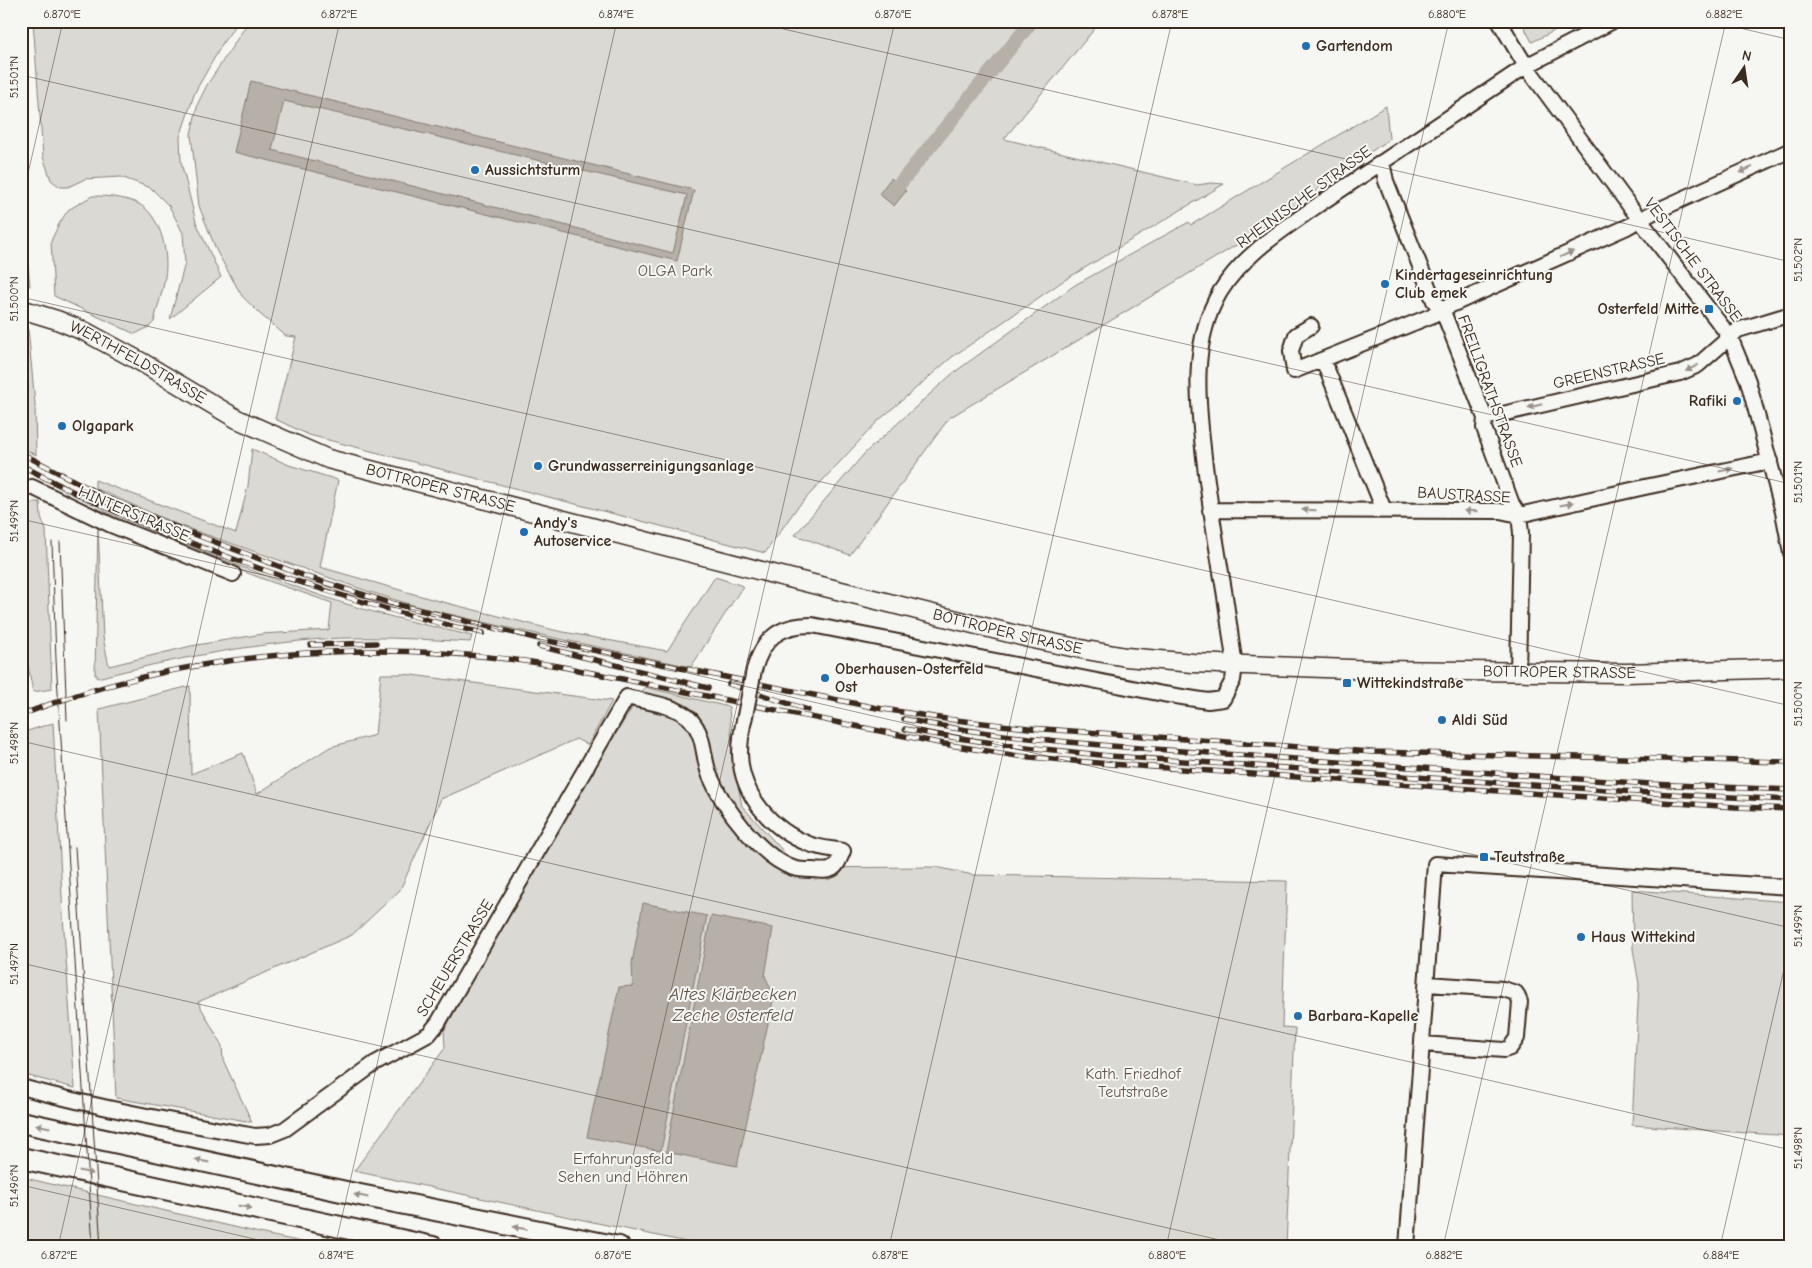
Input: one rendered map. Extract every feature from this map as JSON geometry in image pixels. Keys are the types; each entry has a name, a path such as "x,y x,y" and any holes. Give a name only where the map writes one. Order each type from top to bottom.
{"highway":[{"path":"21,1122 360,1195 619,1247"},
{"path":"21,1158 433,1247"}],"main road":[{"name":"WERTHFELDSTRASSE","path":"21,309 72,326 103,340 250,426"},
{"name":"BOTTROPER STRASSE","path":"250,426 328,459 759,570 1029,638 1086,650 1160,661 1235,665 1518,672 1669,672 1791,668"}],"street":[{"name":"VESTISCHE STRASSE","path":"1499,21 1526,66 1640,220 1730,337 1748,381 1783,512 1791,553"},
{"name":"RHEINISCHE STRASSE","path":"1235,665 1210,510 1198,405 1198,381 1203,336 1215,303 1230,277 1252,254 1281,231 1382,162 1526,66 1613,21"},
{"path":"1311,326 1296,335 1291,352 1294,371 1422,320 1442,309 1791,150"},
{"name":"FREILIGRATHSTRASSE","path":"1382,162 1386,181 1434,301 1442,309 1485,418 1484,428 1512,504 1519,515 1521,533 1518,672"},
{"name":"GREENSTRASSE","path":"1485,418 1680,373 1698,365 1738,330 1791,314"},
{"path":"1323,360 1384,510"},
{"name":"BAUSTRASSE","path":"1210,510 1500,511 1519,515 1770,461"},
{"name":"HINTERSTRASSE","path":"21,488 32,487 111,525 233,574"},
{"name":"SCHEUERSTRASSE","path":"21,1086 125,1112 255,1136 281,1132 374,1064 429,1034 438,1023 627,697 678,710 690,718 701,736 711,778 723,802 736,821 751,837 783,862 803,870 830,870 837,866 843,851 811,845 789,835 759,807 747,788 741,769 740,740 758,657 764,645 772,637 787,628 802,625 820,626 1163,694 1208,701 1219,700 1226,696 1233,680 1235,665"},
{"path":"1407,1247 1435,864 1791,888"},
{"path":"1423,1044 1504,1050 1510,1048 1515,1044 1520,1002 1516,993 1503,989 1427,984"}],"green space":[{"path":"33,21 85,21 102,25 100,21 239,21 224,41 195,92 180,137 181,162 196,222 221,277 170,319 185,263 183,233 169,206 151,188 121,177 85,179 68,187 60,187 51,180 43,157"},
{"name":"OLGA Park","path":"249,21 945,21 964,25 968,21 1101,21 1004,139 1197,185 1224,184 1063,281 952,357 878,421 796,509 765,553 309,435 275,419 296,337 286,336 242,296 217,252 199,206 191,134 198,103 207,85"},
{"path":"1521,21 1574,21 1532,42"},
{"path":"1386,106 1389,139 1253,235 949,418 850,555 795,535 864,454 952,374 1075,285 1189,222 1191,225"},
{"path":"21,194 30,286 21,287"},
{"path":"92,196 115,197 137,203 152,216 162,235 166,267 163,288 154,322 149,327 135,334 54,296 51,241 68,210"},
{"path":"21,327 28,328 35,404 36,455 21,447"},
{"path":"252,449 289,465 338,480 320,567 435,600 558,631 667,651 715,577 743,586 691,667 419,607 370,592 176,524 95,488 95,480 236,533 248,486"},
{"path":"40,502 41,517 46,530 52,689 33,692 21,629 21,513 30,504"},
{"path":"99,509 309,592 389,616 472,636 470,642 415,639 322,639 265,645 209,654 97,678 97,675 95,675 98,527 103,637 109,666 191,646 262,634 329,630 332,603 263,579 99,515"},
{"path":"381,674 404,674 612,701 588,745 576,739 441,799 400,890 352,935 198,1002 222,1046 223,1060 252,1122 116,1098 99,709 190,686 191,774 243,753 257,794 330,747 375,735"},
{"path":"645,687 729,707 733,758 742,806 783,851 786,868 936,867 973,875 1287,881 1282,1027 1295,1028 1286,1247 710,1247 354,1171 445,1048 444,1031 500,928 572,804"},
{"path":"53,723 63,916 75,1088 21,1074 21,733"},
{"path":"1632,890 1791,902 1791,1136 1632,1125 1639,984 1633,949"},
{"path":"21,1177 268,1235 327,1247 21,1247"}],"water":[{"path":"251,81 694,190 677,261 234,152","holes":["284,101 687,195 673,253 272,150"]},
{"path":"891,178 906,191 894,206 879,194"},
{"name":"Altes Klärbecken Zeche Osterfeld","path":"643,903 707,916 661,1151 587,1137 619,987 633,986 632,963"},
{"name":"Altes Klärbecken Zeche Osterfeld","path":"711,916 773,928 765,976 774,996 737,1166 666,1152"}],"waterway":[{"path":"893,192 1032,21"}],"tram line":[{"path":"52,542 56,660 93,1247"},
{"path":"60,542 67,720"},
{"path":"75,847 101,1247"}],"railway":[{"path":"21,453 105,497 173,526 310,578 387,602 539,639 877,708 946,719 1029,728 1372,752 1791,762"},
{"path":"21,465 109,509 230,558 371,604 483,633"},
{"path":"311,645 376,643"},
{"path":"539,646 708,688"},
{"path":"21,715 86,692 151,675 218,662 286,654 354,651 422,652 491,657 558,666 944,744 1018,756 1470,789 1791,809"},
{"path":"729,684 808,710"},
{"path":"904,719 1007,736 1111,746 1650,784 1791,790"},
{"path":"905,729 1033,748 1110,756 1650,793 1791,800"}],"place":[{"name":"Gartendom","path":"1306,46"},
{"name":"Aussichtsturm","path":"475,170"},
{"name":"Kindertageseinrichtung Club emek","path":"1385,284"},
{"name":"Osterfeld Mitte","path":"1709,309"},
{"name":"Rafiki","path":"1737,401"},
{"name":"Olgapark","path":"62,426"},
{"name":"Grundwasserreinigungsanlage","path":"538,466"},
{"name":"Andy's Autoservice","path":"524,532"},
{"name":"Oberhausen-Osterfeld Ost","path":"825,678"},
{"name":"Wittekindstraße","path":"1347,683"},
{"name":"Aldi Süd","path":"1442,720"},
{"name":"Teutstraße","path":"1484,857"},
{"name":"Haus Wittekind","path":"1581,937"},
{"name":"Barbara-Kapelle","path":"1298,1016"}],"park label":[{"name":"Kath. Friedhof Teutstraße","path":"1133,1083"},
{"name":"Erfahrungsfeld Sehen und Höhren","path":"623,1168"}]}
